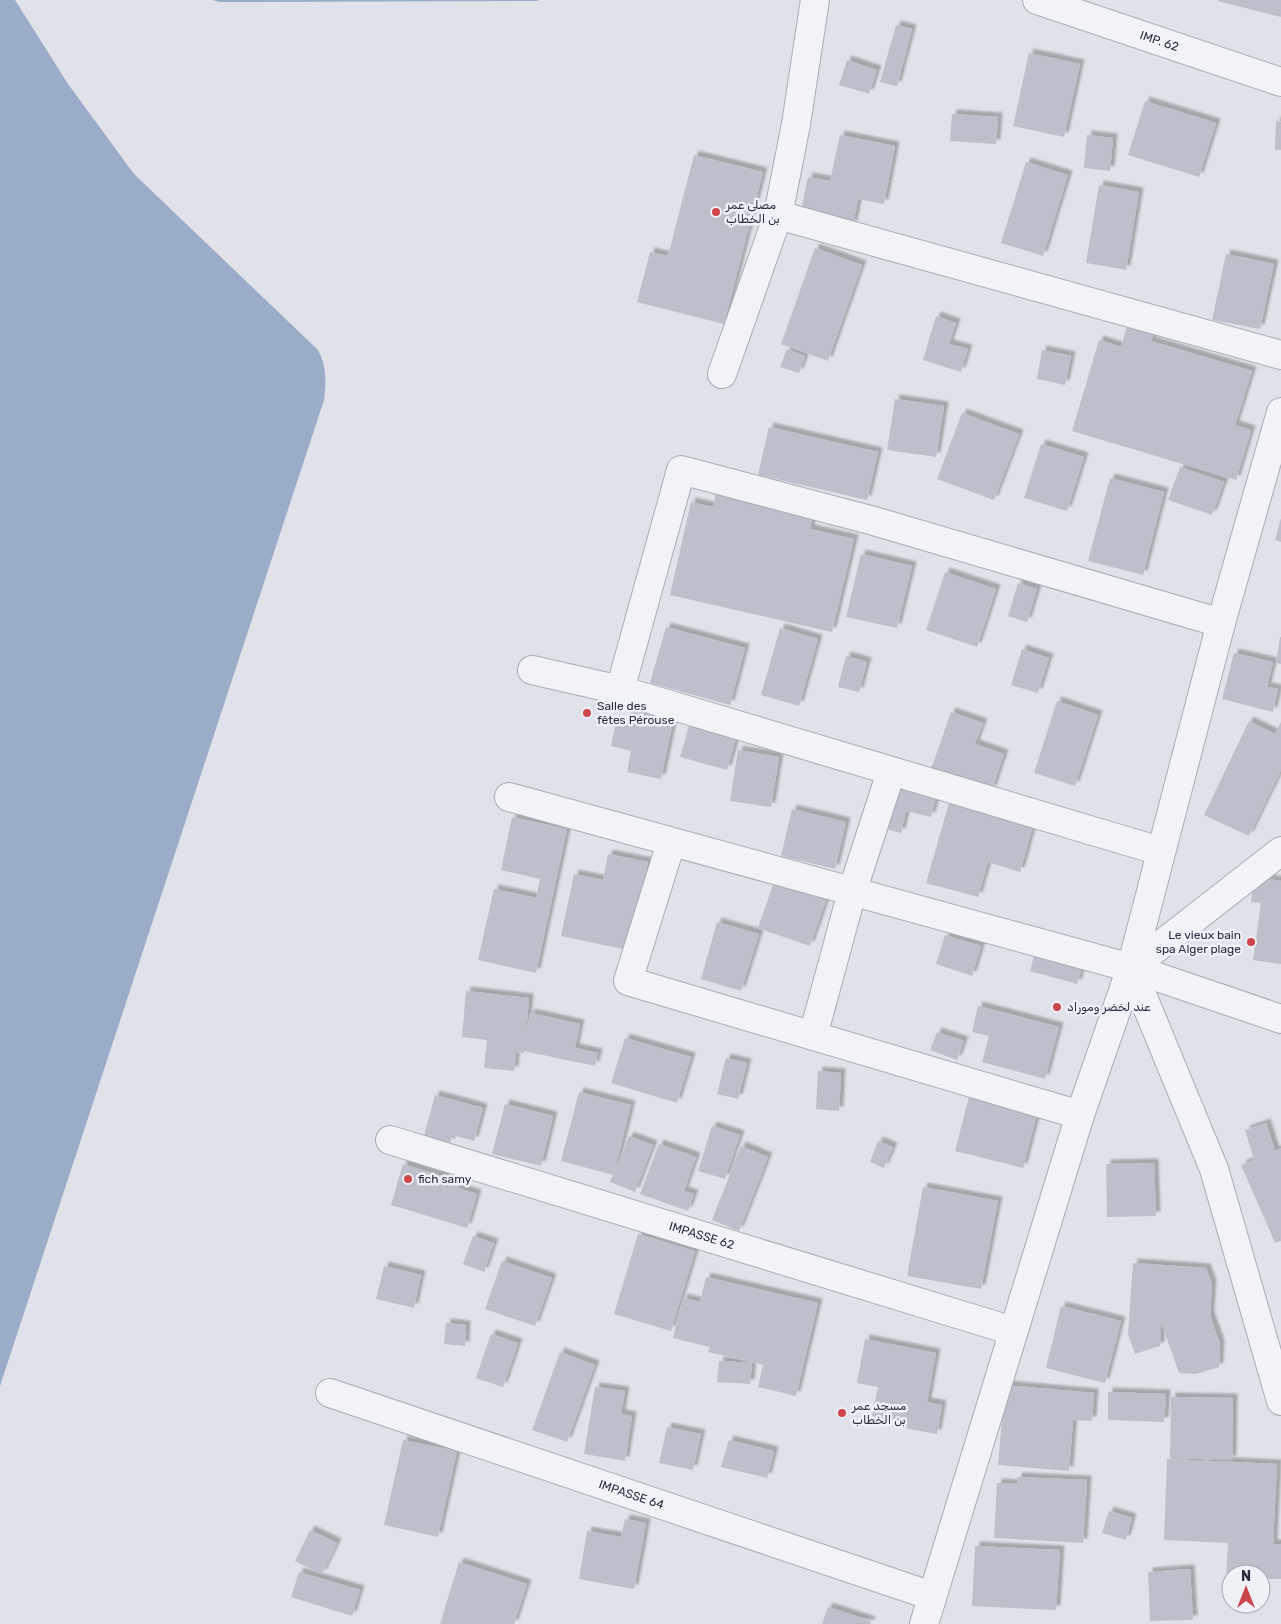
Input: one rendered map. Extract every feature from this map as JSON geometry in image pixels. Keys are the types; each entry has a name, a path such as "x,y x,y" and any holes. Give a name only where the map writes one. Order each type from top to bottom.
{"street":[{"path":"722,374 778,215 796,124 815,0"},
{"name":"IMP. 62","path":"1037,0 1281,82"},
{"path":"778,215 1281,355"},
{"path":"924,1624 1080,1115 1131,968 1160,850 1221,623 1281,412"},
{"path":"620,690 682,470 874,521 1221,623"},
{"path":"532,670 620,690 891,772 1160,850"},
{"path":"813,1036 852,892 891,772"},
{"path":"509,797 1131,968 1281,1019"},
{"path":"671,843 628,981 1080,1115"},
{"path":"1131,968 1281,851"},
{"path":"1131,968 1214,1169 1281,1401"},
{"name":"IMPASSE 62","path":"390,1140 1013,1331"},
{"name":"IMPASSE 64","path":"330,1393 932,1596"}],"water":[{"path":"0,0 15,0 68,84 134,174 318,350 323,362 325,380 324,400 0,1386"},
{"path":"212,0 538,0 538,1 220,2"}],"building":[{"path":"1281,0 1281,17 1218,1"},
{"path":"896,25 912,29 897,86 880,82"},
{"path":"1029,53 1080,64 1064,137 1013,126"},
{"path":"847,60 877,70 869,94 839,85"},
{"path":"1145,101 1216,123 1199,177 1128,155"},
{"path":"952,114 998,117 996,144 950,141"},
{"path":"1276,121 1281,122 1281,150 1275,150"},
{"path":"840,135 895,146 884,204 858,199 853,225 800,215 808,177 830,181"},
{"path":"1087,135 1113,138 1110,171 1084,168"},
{"name":"مصلى عمر بن الخطاب","path":"694,155 763,172 724,324 637,302 650,252 668,256"},
{"path":"1026,162 1068,175 1043,256 1001,243"},
{"path":"1099,185 1139,192 1126,270 1086,263"},
{"path":"815,248 862,265 828,361 781,344"},
{"path":"1226,254 1274,264 1260,329 1212,320"},
{"path":"936,316 956,323 949,344 968,349 961,372 923,360"},
{"path":"1127,326 1154,334 1151,341 1252,371 1235,425 1251,430 1236,480 1072,431 1099,340 1121,347"},
{"path":"787,349 805,356 799,373 780,367"},
{"path":"1042,350 1071,356 1065,385 1037,379"},
{"path":"895,399 944,406 936,457 887,450"},
{"path":"962,413 1019,434 994,500 937,479"},
{"path":"769,427 878,452 867,500 758,475"},
{"path":"1041,444 1084,457 1067,511 1024,498"},
{"path":"1180,467 1224,482 1212,515 1168,500"},
{"path":"1110,478 1164,492 1143,575 1088,561"},
{"path":"717,489 814,511 810,529 854,539 832,632 670,595 691,502 713,507"},
{"path":"1281,518 1281,542 1275,540"},
{"path":"861,554 912,566 897,628 846,617"},
{"path":"945,572 996,589 977,647 926,630"},
{"path":"1018,583 1037,589 1027,622 1008,616"},
{"path":"666,627 745,648 730,705 650,683"},
{"path":"780,628 818,639 799,706 761,695"},
{"path":"1281,637 1281,664 1276,663"},
{"path":"1022,649 1049,658 1038,693 1011,685"},
{"path":"1234,653 1273,662 1267,687 1278,689 1273,712 1222,699"},
{"path":"846,656 867,662 859,692 838,687"},
{"path":"1057,701 1098,715 1075,786 1034,773"},
{"path":"631,708 674,717 661,779 627,772 631,751 611,746 616,723 627,726"},
{"path":"951,712 983,723 975,744 1004,754 992,790 931,769"},
{"path":"1249,721 1275,734 1281,722 1281,770 1249,836 1204,815"},
{"path":"689,725 736,738 727,770 680,757"},
{"path":"738,750 779,757 771,807 730,801"},
{"path":"896,784 937,793 931,817 906,811 901,833 886,829"},
{"path":"949,803 1033,826 1020,872 988,862 978,897 926,883"},
{"path":"792,809 846,822 835,869 781,856"},
{"path":"512,817 567,829 536,973 478,960 494,889 536,898 540,879 501,870"},
{"path":"608,854 648,862 627,950 561,936 574,874 603,880"},
{"path":"777,873 829,891 810,946 758,928"},
{"path":"1254,877 1281,881 1281,964 1253,960 1261,903 1251,902"},
{"path":"717,922 759,934 741,991 701,979"},
{"path":"945,935 981,946 972,976 936,964"},
{"path":"1036,948 1084,960 1077,984 1030,971"},
{"path":"466,991 529,998 526,1035 530,1013 580,1024 575,1048 598,1053 595,1066 524,1051 524,1053 516,1052 514,1071 484,1068 487,1040 462,1037"},
{"path":"978,1006 1059,1027 1045,1079 982,1062 989,1036 972,1032"},
{"path":"937,1032 964,1041 957,1060 930,1050"},
{"path":"625,1038 691,1057 677,1103 611,1083"},
{"path":"726,1058 747,1063 738,1099 717,1094"},
{"path":"818,1071 841,1073 839,1111 816,1109"},
{"path":"971,1089 1039,1106 1023,1168 955,1151"},
{"path":"579,1092 631,1105 614,1174 629,1136 653,1145 635,1192 610,1182 613,1175 561,1161"},
{"path":"435,1095 483,1108 474,1141 453,1135 450,1143 424,1136"},
{"path":"505,1104 553,1116 541,1166 492,1154"},
{"path":"1266,1123 1275,1151 1281,1148 1281,1241 1275,1243 1241,1165 1261,1157 1254,1159 1245,1130"},
{"path":"712,1126 740,1135 725,1179 698,1171"},
{"path":"878,1141 893,1147 884,1168 870,1162"},
{"path":"659,1144 696,1157 684,1191 694,1194 688,1211 640,1194"},
{"path":"741,1146 768,1157 739,1231 712,1220"},
{"path":"1154,1163 1156,1216 1107,1217 1106,1164"},
{"path":"403,1164 460,1182 458,1188 477,1194 467,1228 391,1205"},
{"path":"923,1187 998,1201 981,1289 907,1276"},
{"path":"638,1234 695,1251 671,1331 614,1314"},
{"path":"473,1236 494,1243 484,1272 463,1264"},
{"path":"502,1261 552,1278 535,1326 485,1309"},
{"path":"1133,1263 1206,1268 1212,1284 1210,1316 1220,1344 1219,1367 1196,1374 1179,1373 1161,1322 1160,1346 1135,1354 1128,1334"},
{"path":"384,1266 421,1275 414,1308 376,1299"},
{"path":"706,1277 818,1303 796,1396 758,1387 763,1365 708,1352 710,1347 673,1338 683,1298 700,1302"},
{"path":"1061,1306 1121,1321 1105,1383 1046,1368"},
{"path":"446,1323 466,1325 465,1346 444,1344"},
{"path":"491,1334 518,1343 503,1387 476,1378"},
{"path":"865,1339 936,1353 927,1402 942,1405 937,1434 871,1422 878,1387 857,1383"},
{"path":"560,1352 595,1365 567,1442 532,1430"},
{"path":"719,1361 752,1363 750,1384 717,1382"},
{"path":"1005,1385 1094,1393 1092,1421 1073,1420 1069,1471 998,1465"},
{"path":"595,1387 625,1391 621,1414 632,1416 625,1461 584,1454"},
{"path":"1108,1392 1166,1394 1164,1422 1108,1420"},
{"path":"1171,1397 1233,1398 1232,1460 1170,1458"},
{"path":"667,1427 701,1434 693,1470 659,1463"},
{"path":"403,1440 457,1451 438,1537 384,1525"},
{"path":"729,1440 774,1451 767,1478 721,1467"},
{"path":"1167,1459 1277,1464 1273,1544 1281,1544 1281,1579 1271,1579 1271,1564 1227,1564 1228,1543 1164,1540"},
{"path":"1017,1477 1087,1480 1083,1543 994,1538 997,1483 1017,1484"},
{"path":"1109,1511 1132,1518 1126,1540 1102,1533"},
{"path":"625,1519 646,1523 634,1589 579,1579 587,1531 621,1537"},
{"path":"310,1530 337,1543 322,1574 295,1561"},
{"path":"975,1546 1060,1550 1056,1610 972,1606"},
{"path":"459,1562 527,1584 514,1624 440,1624"},
{"path":"1190,1569 1193,1620 1150,1621 1148,1572"},
{"path":"299,1572 360,1590 352,1616 291,1597"},
{"path":"828,1607 871,1621 870,1624 822,1624"}],"place":[{"name":"مصلى عمر بن الخطاب","path":"716,212"},
{"name":"Salle des fêtes Pérouse","path":"587,713"},
{"name":"Le vieux bain spa Alger plage","path":"1251,942"},
{"name":"عند لخضر وموراد","path":"1057,1007"},
{"name":"fich samy","path":"408,1179"},
{"name":"مسجد عمر بن الخطاب","path":"842,1413"}]}
